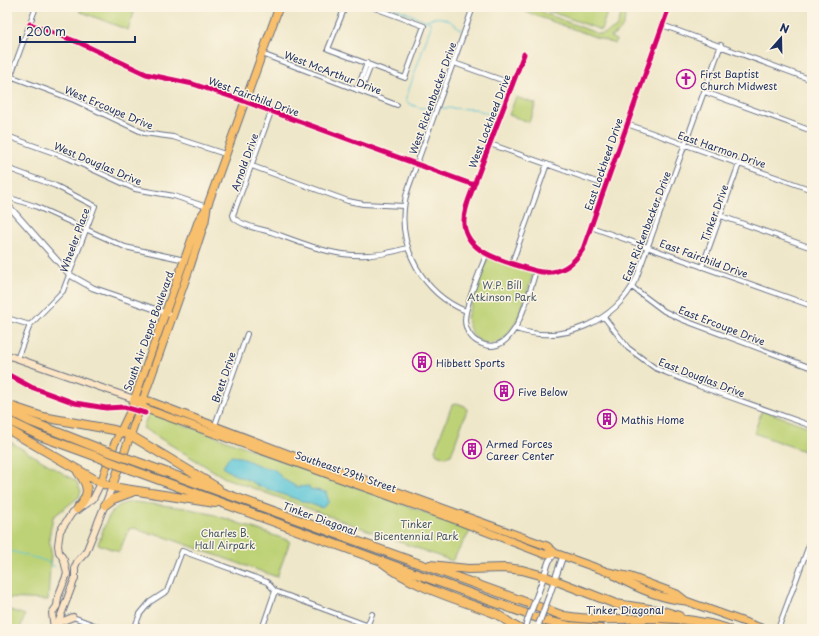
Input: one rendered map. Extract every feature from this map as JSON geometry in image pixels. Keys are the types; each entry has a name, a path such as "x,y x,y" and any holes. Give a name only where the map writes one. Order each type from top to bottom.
{"highway":[{"path":"7,405 43,417 121,431 130,434 229,500"},
{"name":"Tinker Diagonal","path":"7,410 132,470 229,500 414,563 550,612 570,617 602,620 660,618 699,622 728,629"},
{"name":"Tinker Diagonal","path":"7,420 40,436 96,452 136,461 229,500 376,558 546,621 569,626 601,629"},
{"path":"7,429 101,483 112,487 137,491 229,500"},
{"path":"75,468 84,480 87,492 85,501 77,509"},
{"path":"105,505 122,495 137,491"},
{"path":"376,558 396,574 495,614 512,627 520,629"},
{"path":"414,563 456,568 514,569 544,576 616,604 663,611 699,622"},
{"name":"Tinker Diagonal","path":"627,629 660,627 690,629"}],"main road":[{"name":"South Air Depot Boulevard","path":"54,629 52,613 58,606 58,597 66,574 64,560 59,552 58,545 60,530 68,518 77,509 93,499 101,483 205,221 207,207 225,154 279,7"},
{"name":"South Air Depot Boulevard","path":"54,629 58,623 75,578 75,567 77,562 86,552 112,487 141,402 181,271 199,219 207,207"},
{"name":"Southeast 29th Street","path":"7,355 141,402 215,425 287,454 350,474 547,546 555,553 608,572 629,584 675,600 686,601 764,629"},
{"name":"Southeast 29th Street","path":"141,402 146,409 450,518 543,554 555,553"},
{"path":"64,560 69,562 77,562"},
{"path":"64,606 67,613 73,617"},
{"path":"58,623 73,617"}],"street":[{"path":"7,86 36,7"},
{"path":"345,7 328,49 405,78 424,26 372,7"},
{"name":"West Rickenbacker Drive","path":"466,311 447,302 431,288 416,268 407,248 404,232 404,206 416,164 454,63 473,7"},
{"name":"East Lockheed Drive","path":"512,263 545,273 556,272 573,263 583,249 669,7"},
{"name":"West Fairchild Drive","path":"30,24 80,43 146,74 193,84 474,185"},
{"path":"662,24 812,80"},
{"name":"East Rickenbacker Drive","path":"516,329 540,334 559,333 576,329 604,318 615,309 632,287 705,92 720,45"},
{"name":"West McArthur Drive","path":"262,54 397,105"},
{"name":"West Lockheed Drive","path":"512,263 487,253 474,245 464,225 466,211 474,185 524,54"},
{"path":"454,63 512,84"},
{"path":"359,91 369,64"},
{"name":"West Ercoupe Drive","path":"10,76 74,100 144,133 173,138 225,154"},
{"path":"705,92 812,131"},
{"name":"Arnold Drive","path":"271,112 233,215 234,218 300,244 341,255 357,256 381,254 407,248"},
{"name":"East Harmon Drive","path":"627,124 812,190"},
{"name":"West Douglas Drive","path":"7,136 68,158 135,189 174,196 207,207"},
{"path":"490,144 606,185"},
{"path":"512,263 547,164"},
{"name":"Tinker Drive","path":"702,267 722,216 739,164"},
{"path":"252,166 348,201 363,204 404,206"},
{"name":"Wheeler Place","path":"7,168 56,186 92,203 95,206 70,275 60,296 30,325 17,359"},
{"path":"7,198 35,206 125,247 185,260"},
{"path":"7,204 70,275 93,288 169,314"},
{"path":"722,216 812,248"},
{"name":"East Fairchild Drive","path":"590,227 812,306"},
{"path":"487,253 466,311 465,319 468,332 473,338 482,344 490,346 501,344 510,338 516,329 536,271"},
{"name":"East Ercoupe Drive","path":"632,287 664,311 682,320 812,368"},
{"path":"7,318 30,325"},
{"name":"East Douglas Drive","path":"604,318 628,348 655,368 699,386 812,426"},
{"name":"Brett Drive","path":"215,425 247,334"},
{"path":"778,629 812,537"},
{"path":"134,629 140,614 150,602 167,591 182,551 267,582 275,591 367,627 377,629"},
{"path":"524,629 544,576 555,553"},
{"path":"538,626 563,556"},
{"path":"262,629 275,591"},
{"path":"367,627 372,614"},
{"path":"73,617 105,629"}],"green space":[{"path":"82,7 136,7 128,30 79,11"},
{"path":"530,7 535,7 544,13 599,34 606,33 617,27 621,14 619,7 623,7 625,21 621,29 610,37 616,40 615,44 526,12"},
{"path":"541,7 609,7 601,30"},
{"path":"516,97 536,104 529,122 509,115"},
{"name":"W.P. Bill Atkinson Park","path":"491,257 533,274 522,308 509,333 501,341 491,344 480,341 475,337 469,328 467,317 487,259"},
{"path":"457,403 465,406 467,410 451,455 445,457 437,454 435,450 452,405"},
{"path":"762,410 812,428 812,454 754,433"},
{"name":"Tinker Bicentennial Park","path":"149,412 471,530 452,561 225,478 143,428"},
{"path":"7,440 76,481 81,491 79,497 53,517 49,537 51,551 48,600 7,598"},
{"name":"Charles B. Hall Airpark","path":"134,502 186,508 215,515 290,541 277,577 154,533 153,535 134,528 129,529 119,552 98,544 106,522 113,510 125,503"},
{"path":"7,609 25,615 20,629 7,629"}],"water":[{"path":"231,456 240,457 262,467 274,469 283,479 297,487 309,486 310,489 326,492 329,502 322,508 258,486 231,473 223,467 228,458"}],"waterway":[{"path":"392,7 430,22 431,26 406,101 418,107 432,108"},
{"path":"426,20 432,18 446,19 462,30"},
{"path":"441,108 475,109 495,116"},
{"path":"7,550 46,561 55,567"}],"cycle path":[{"path":"524,54 469,199 464,224 467,235 473,244 482,251 515,265 536,271 551,272 563,269 569,265 583,249 669,7"},
{"path":"30,24 80,43 146,74 193,84 238,99 474,185"},
{"path":"7,374 31,387 75,403 106,408 124,407 145,413"}],"place":[{"name":"First Baptist Church Midwest","path":"686,79"},
{"name":"Hibbett Sports","path":"422,362"},
{"name":"Five Below","path":"504,391"},
{"name":"Mathis Home","path":"607,419"},
{"name":"Armed Forces Career Center","path":"472,449"}]}
